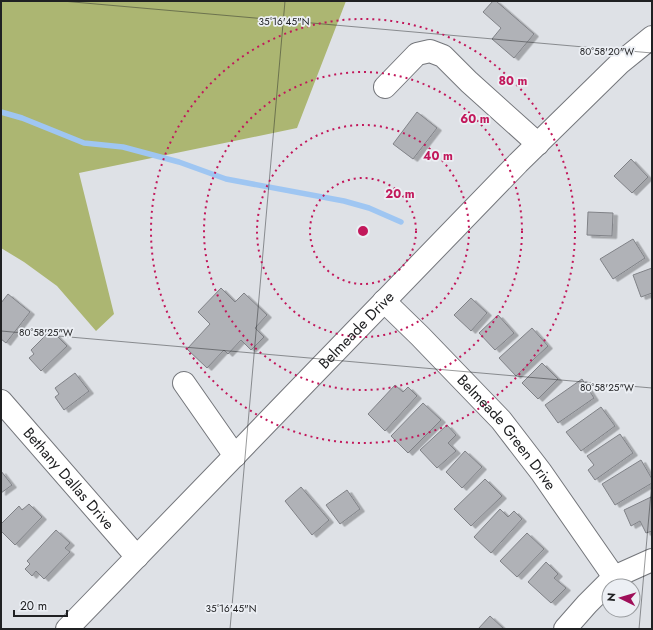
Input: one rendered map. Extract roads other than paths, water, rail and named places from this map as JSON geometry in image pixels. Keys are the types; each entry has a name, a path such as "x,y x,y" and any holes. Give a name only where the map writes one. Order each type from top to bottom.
{"street":[{"name":"Belmeade Drive","path":"67,629 538,144 620,63 652,37"},
{"path":"385,87 417,54 430,51 443,56 469,82 538,144"},
{"name":"Belmeade Green Drive","path":"384,301 501,420 541,472 614,577"},
{"path":"184,383 235,456"},
{"name":"Bethany Dallas Drive","path":"1,401 137,557"},
{"path":"565,629 614,577 652,560"}],"waterway":[{"path":"1,112 22,118 84,143 123,147 179,162 226,179 344,201 369,208 401,222"}]}
